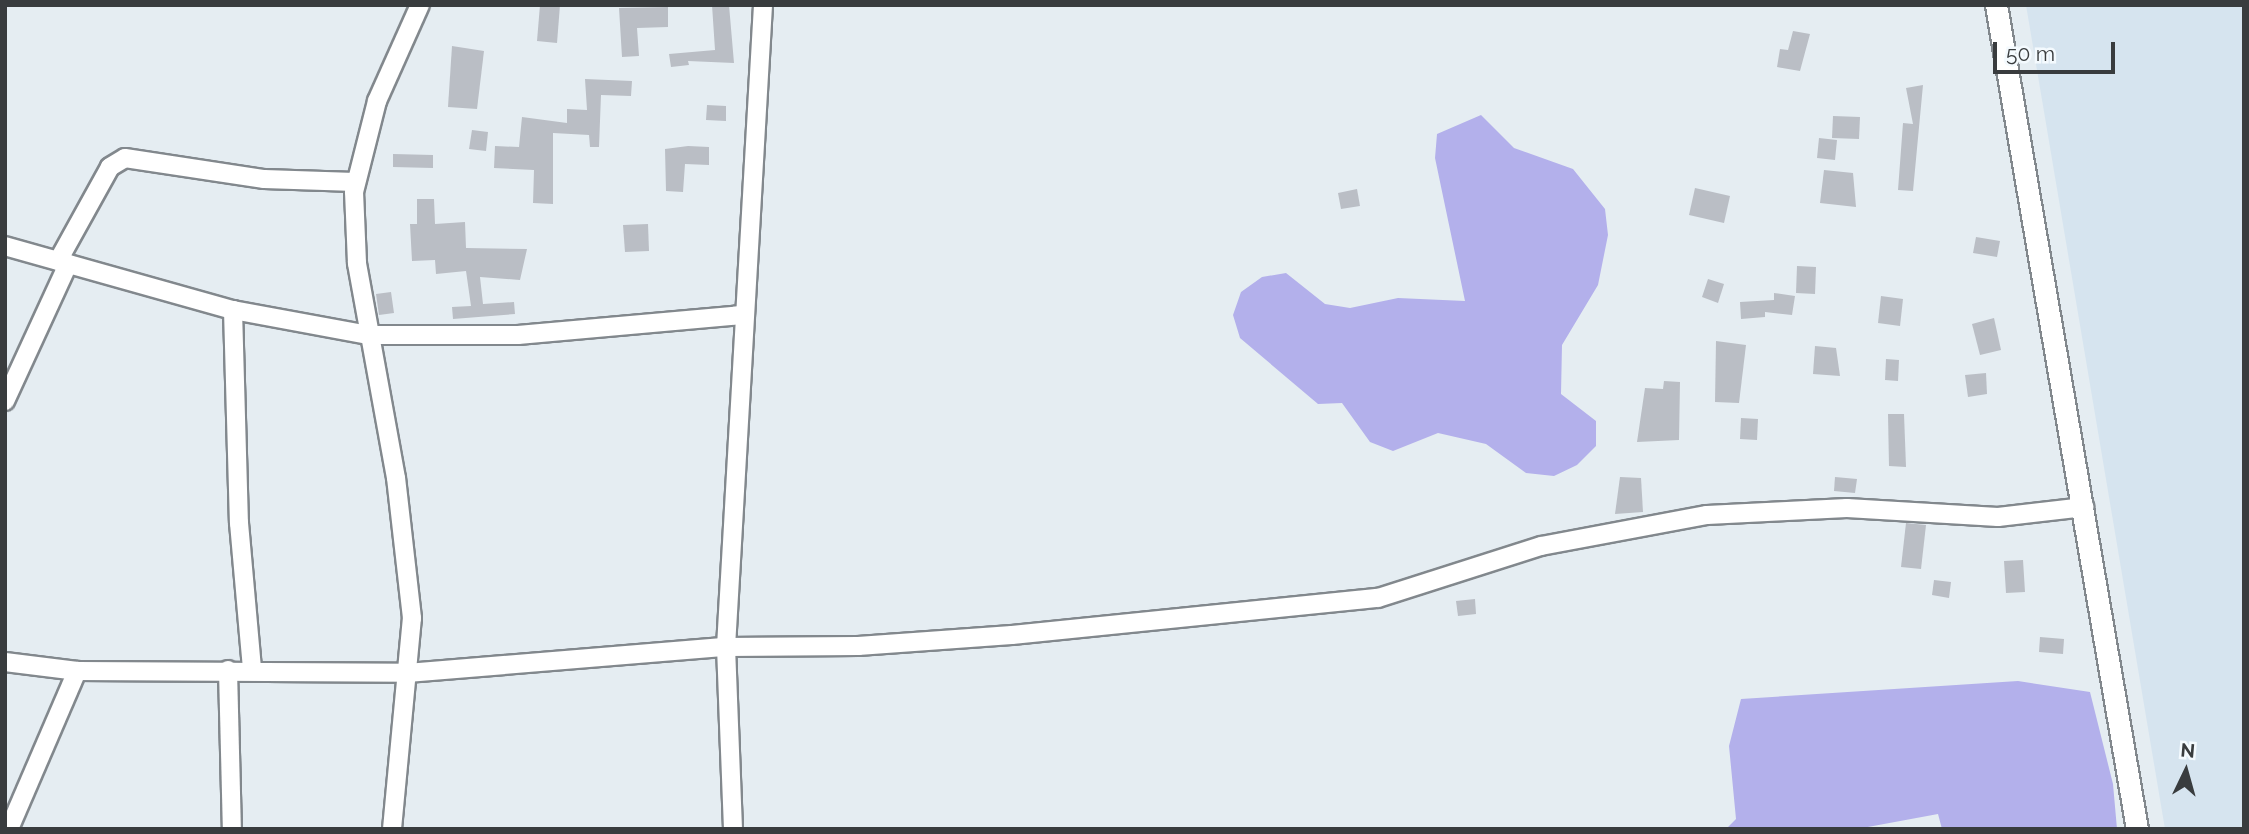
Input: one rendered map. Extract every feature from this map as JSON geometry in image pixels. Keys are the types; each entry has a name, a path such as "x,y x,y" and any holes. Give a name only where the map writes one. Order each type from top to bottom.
{"street":[{"path":"392,829 412,618 398,491 357,263 355,182 377,101 420,5"},
{"path":"733,829 726,647 763,5"},
{"path":"1996,5 2137,829"},
{"path":"5,401 63,262 110,167 125,158 157,159 264,179 355,182"},
{"path":"5,246 233,310 368,335 518,335 744,314"},
{"path":"233,310 239,523 251,669"},
{"path":"5,662 77,671 251,669 407,673 726,647 897,643 1322,606 1378,598 1541,546 1707,516 1847,508 1998,517 2084,507"},
{"path":"228,670 232,829"},
{"path":"9,829 77,671"}],"shaded area":[{"path":"2026,5 2244,5 2244,829 2165,829"},
{"path":"1481,115 1514,148 1573,169 1605,209 1608,235 1598,285 1562,345 1561,394 1596,421 1596,446 1577,465 1554,476 1526,473 1486,444 1438,433 1393,451 1370,442 1342,403 1318,404 1240,338 1233,315 1241,292 1262,277 1286,273 1325,304 1350,308 1398,298 1465,301 1435,158 1437,134"},
{"path":"2018,681 2090,692 2113,784 2117,829 1942,829 1938,814 1857,829 1726,829 1736,819 1729,746 1741,699"}],"building":[{"path":"540,5 560,5 557,43 537,41"},
{"path":"712,5 729,5 734,63 688,61 689,65 671,67 669,54 715,50"},
{"path":"668,7 668,27 637,28 639,56 622,57 619,8"},
{"path":"1793,31 1810,34 1800,71 1777,67 1780,49 1788,50"},
{"path":"452,46 484,51 477,109 448,107"},
{"path":"585,79 632,81 631,96 601,95 599,147 590,147 589,135 553,133 553,204 533,203 534,170 494,168 495,146 519,147 522,117 567,123 567,109 587,110"},
{"path":"1923,85 1913,191 1898,190 1903,123 1913,124 1906,88"},
{"path":"707,105 726,106 726,121 706,120"},
{"path":"1833,116 1860,117 1859,139 1832,138"},
{"path":"472,130 488,132 486,151 469,149"},
{"path":"1819,138 1837,140 1835,160 1817,158"},
{"path":"709,147 709,165 685,164 683,192 666,191 665,149"},
{"path":"393,154 433,155 433,168 393,167"},
{"path":"1824,170 1853,173 1856,207 1820,203"},
{"path":"1695,188 1730,196 1724,223 1689,215"},
{"path":"1357,189 1360,206 1341,209 1338,193"},
{"path":"417,199 434,199 435,224 465,222 466,248 527,249 520,280 480,277 483,304 514,302 515,314 453,319 452,307 471,306 466,271 436,274 435,260 412,261 410,224 417,224"},
{"path":"648,224 649,251 625,252 623,225"},
{"path":"1976,237 2000,241 1997,257 1973,253"},
{"path":"1797,266 1816,267 1815,294 1796,293"},
{"path":"1708,279 1724,284 1718,303 1702,297"},
{"path":"391,292 394,313 379,315 376,294"},
{"path":"1774,293 1795,296 1792,315 1765,312 1765,317 1741,319 1740,302 1774,300"},
{"path":"1881,296 1903,299 1900,326 1878,323"},
{"path":"1994,318 2001,350 1980,355 1972,324"},
{"path":"1716,341 1746,345 1739,403 1715,402"},
{"path":"1815,346 1836,348 1840,376 1813,374"},
{"path":"1886,359 1899,360 1898,381 1885,380"},
{"path":"1986,373 1987,394 1968,397 1965,375"},
{"path":"1664,381 1680,382 1679,440 1637,442 1645,388 1663,389"},
{"path":"1888,414 1904,414 1906,467 1889,466"},
{"path":"1741,418 1758,419 1757,440 1740,439"},
{"path":"1620,477 1641,478 1643,512 1615,514"},
{"path":"1835,477 1857,479 1855,493 1834,491"},
{"path":"1906,523 1926,525 1921,569 1901,567"},
{"path":"2023,560 2025,592 2006,593 2004,561"},
{"path":"1934,580 1951,582 1949,598 1932,595"},
{"path":"1475,599 1476,614 1458,616 1456,601"},
{"path":"2040,637 2064,639 2063,654 2039,652"}]}
